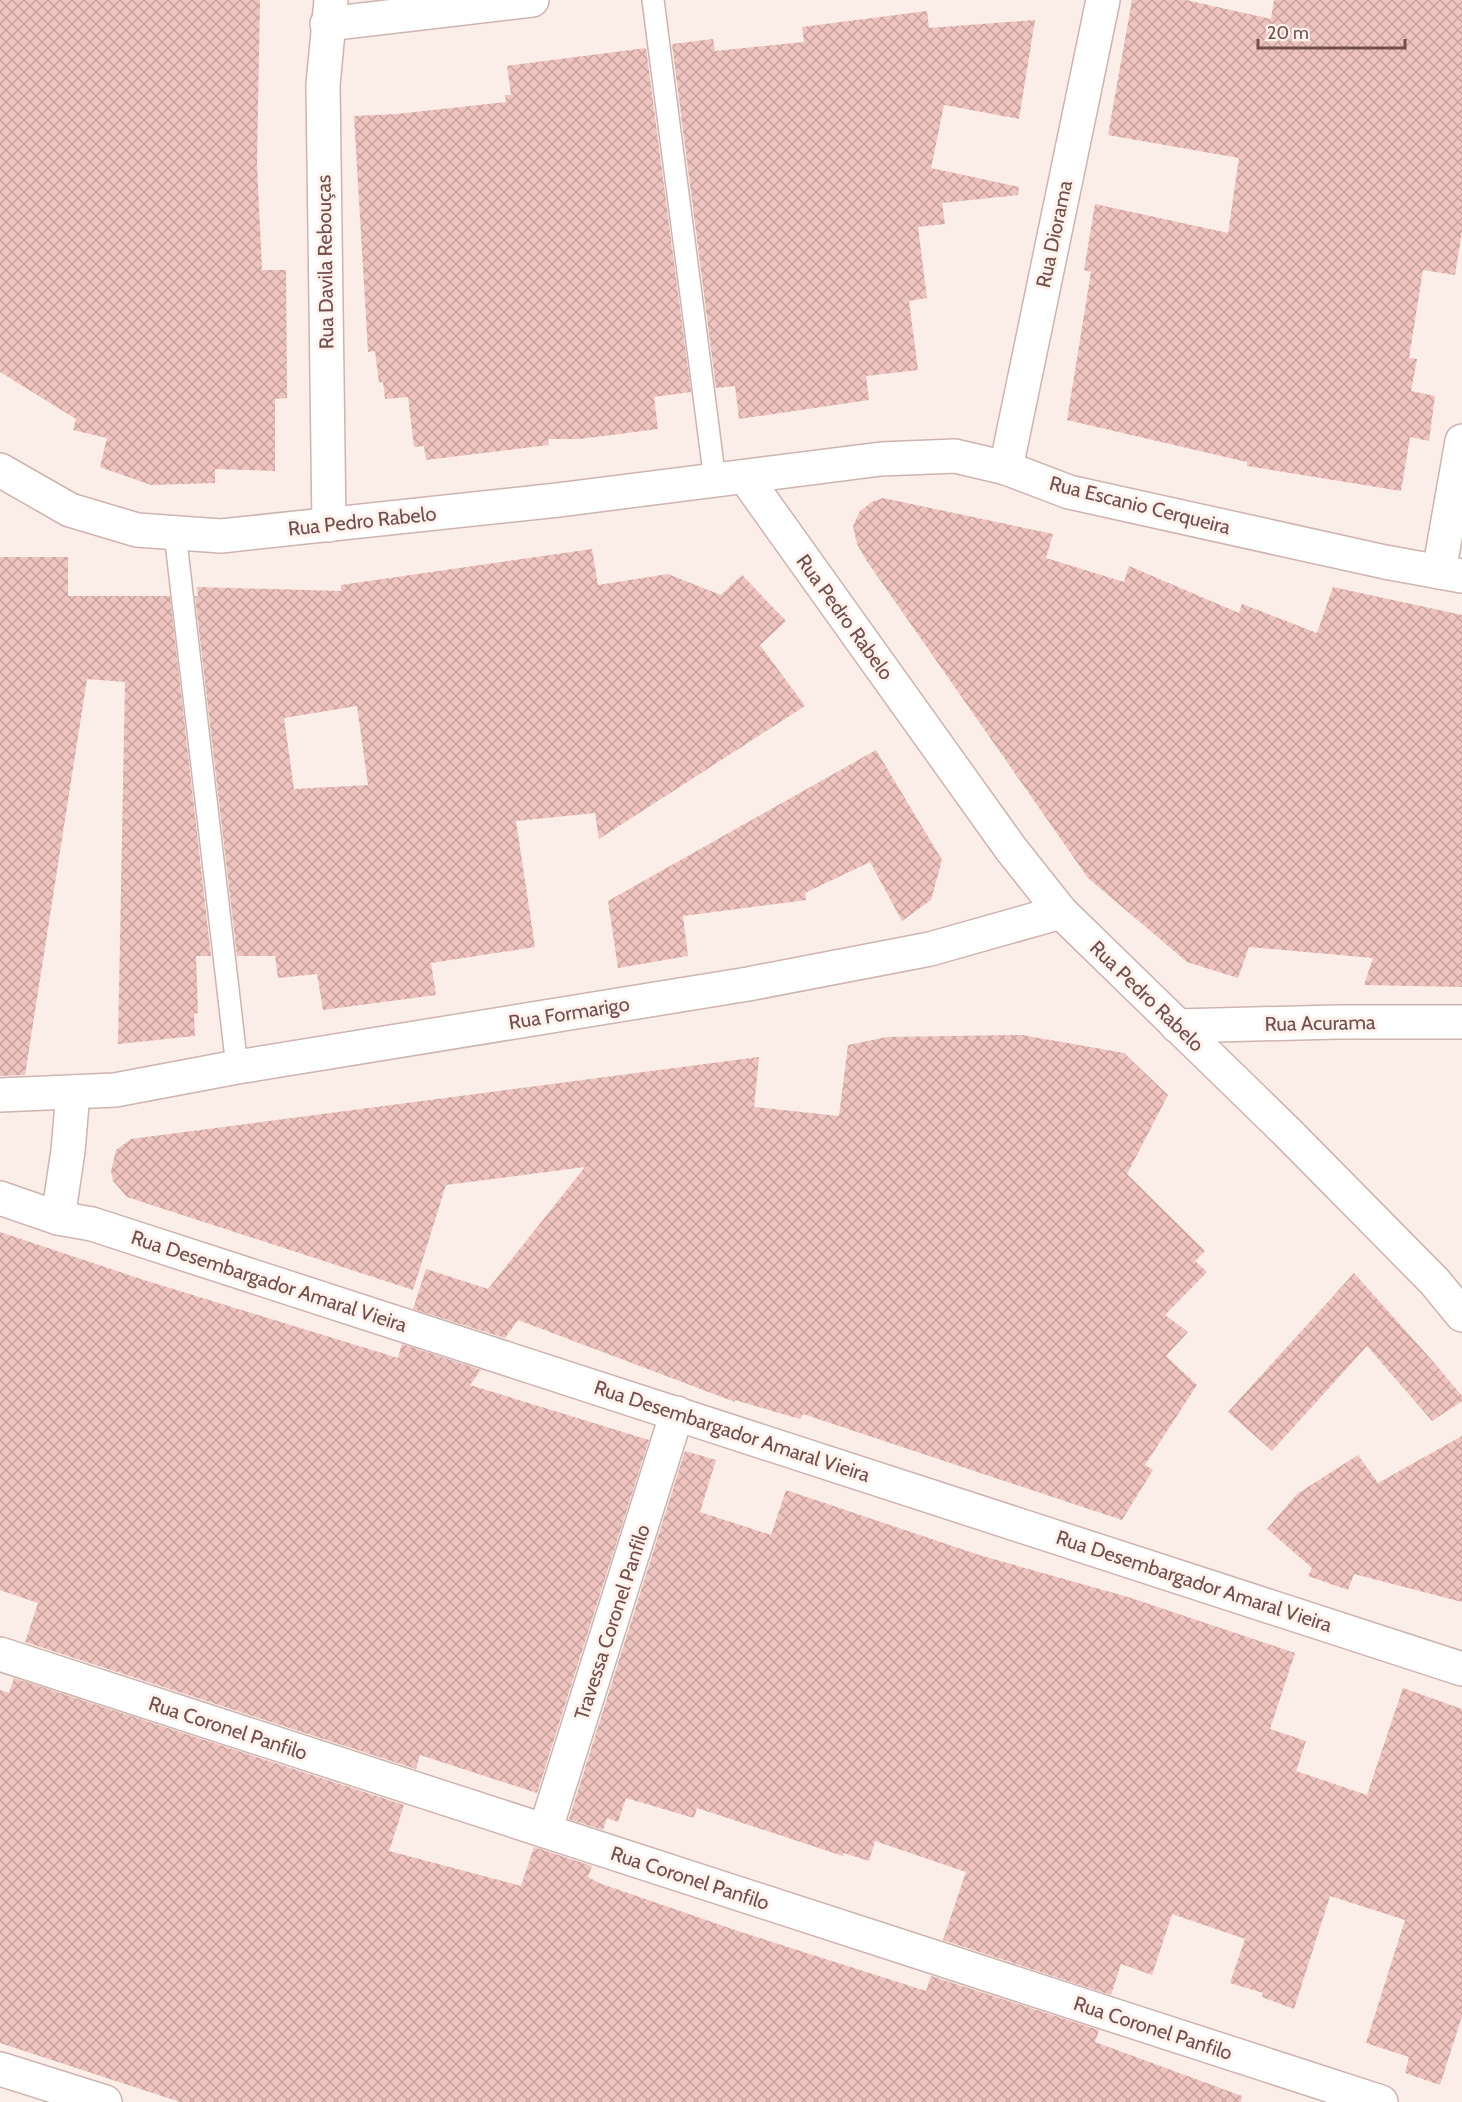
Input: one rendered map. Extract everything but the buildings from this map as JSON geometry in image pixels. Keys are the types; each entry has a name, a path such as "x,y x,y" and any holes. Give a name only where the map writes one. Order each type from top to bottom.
{"street":[{"path":"329,12 532,0"},
{"name":"Rua Diorama","path":"1006,468 1103,0"},
{"name":"Rua Davila Rebouças","path":"329,12 323,85 329,525"},
{"path":"1451,574 1462,441"},
{"name":"Rua Escanio Cerqueira","path":"730,479 892,458 955,456 1006,468 1069,492 1451,574"},
{"name":"Rua Pedro Rabelo","path":"0,470 70,510 136,530 221,536 730,479 1061,912 1410,1257 1462,1315"},
{"name":"Rua Formarigo","path":"0,1095 115,1090 237,1067 760,982 930,949 1061,912"},
{"name":"Rua Acurama","path":"1177,1026 1462,1022"},
{"path":"58,1218 68,1151 73,1092"},
{"name":"Rua Desembargador Amaral Vieira","path":"0,1198 58,1218 92,1224 1462,1669"},
{"name":"Travessa Coronel Panfilo","path":"545,1831 677,1413"},
{"name":"Rua Coronel Panfilo","path":"0,1654 1381,2102"},
{"path":"0,2069 105,2102"}],"lane":[{"path":"653,0 730,479"},
{"path":"175,533 237,1067"}]}
